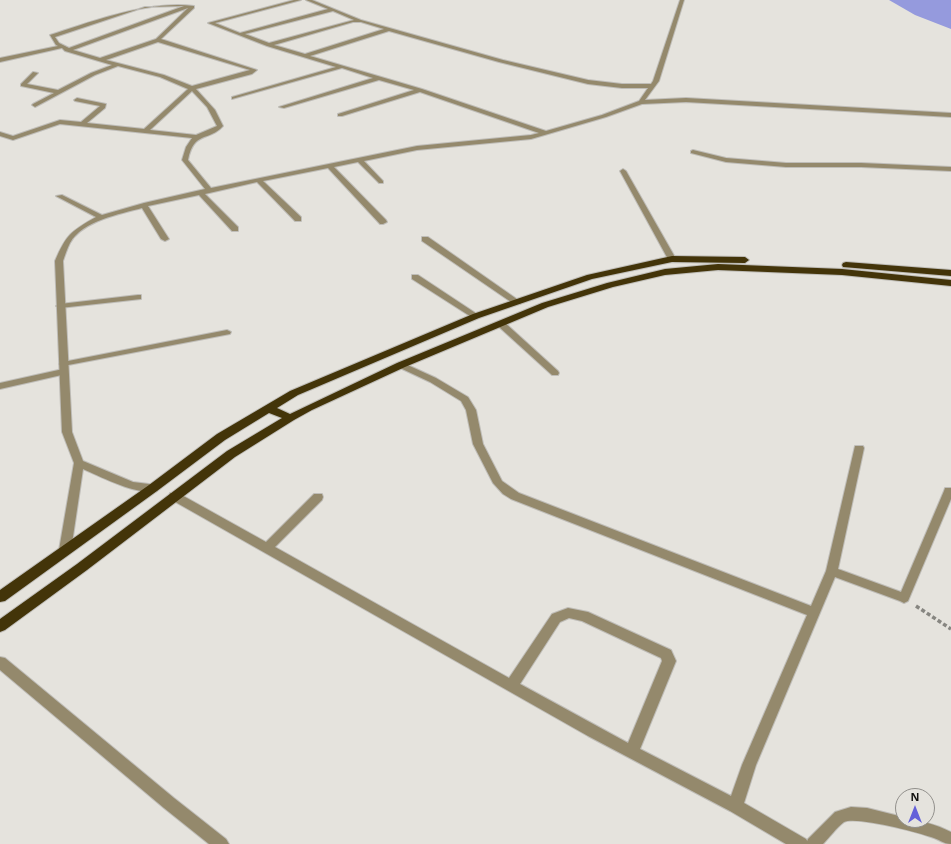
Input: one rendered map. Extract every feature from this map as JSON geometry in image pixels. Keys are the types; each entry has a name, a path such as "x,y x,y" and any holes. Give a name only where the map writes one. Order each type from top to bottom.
{"highway":[{"path":"0,597 153,488 221,437 294,393 476,316 590,277 672,259 766,261 951,273"},
{"path":"0,626 82,567 231,454 290,418 308,408 401,365 545,305 610,285 665,272 689,269 748,267 842,272 951,283"},
{"path":"268,408 290,418"},
{"path":"153,488 174,496"}],"street":[{"path":"299,0 210,23 269,45 420,90 546,133"},
{"path":"308,0 359,20 501,61 588,82 622,86 655,81"},
{"path":"641,102 655,81 682,0"},
{"path":"0,134 13,138 60,122 146,130 197,137 217,129 220,126 217,118 192,88 119,64 65,49 51,38 52,36 145,6 190,6"},
{"path":"101,60 158,40 192,8 190,6"},
{"path":"0,53 3,59 65,49 190,6"},
{"path":"240,34 333,9"},
{"path":"269,45 359,20"},
{"path":"304,56 390,29"},
{"path":"146,130 192,88 240,76 254,70 158,40"},
{"path":"35,105 93,74 119,64"},
{"path":"234,98 341,67"},
{"path":"35,73 23,86 58,92"},
{"path":"282,107 379,78"},
{"path":"340,115 420,90"},
{"path":"77,100 103,104 103,106 82,124"},
{"path":"65,550 80,463 67,432 59,261 66,243 73,234 93,221 144,205 359,159 432,145 513,140 546,133 604,116 641,102 686,100 951,115"},
{"path":"197,137 185,160 210,191"},
{"path":"693,152 726,160 786,165 882,166 951,169"},
{"path":"359,159 381,182"},
{"path":"329,165 383,222"},
{"path":"623,171 672,259"},
{"path":"258,180 298,219"},
{"path":"201,193 235,229"},
{"path":"60,196 101,218"},
{"path":"144,205 165,239"},
{"path":"425,239 517,302"},
{"path":"401,365 434,380 465,399 471,410 478,444 498,483 507,491 523,499 815,613"},
{"path":"735,806 749,765 832,571 859,448"},
{"path":"80,463 131,484 153,488"},
{"path":"832,571 904,598 949,491"},
{"path":"174,496 593,732 735,806 801,844"},
{"path":"267,548 318,497"},
{"path":"512,685 556,618 568,613 584,616 666,654 669,661 632,752"},
{"path":"0,662 168,803 221,844"}],"lane":[{"path":"415,277 476,316"},
{"path":"60,306 138,296"},
{"path":"501,324 555,373"},
{"path":"0,386 63,368 227,332"},
{"path":"813,844 840,818 851,814 867,815 935,831 951,840"}],"path":[{"path":"904,598 951,629"}],"water":[{"path":"889,0 951,0 951,29 915,15"}]}
